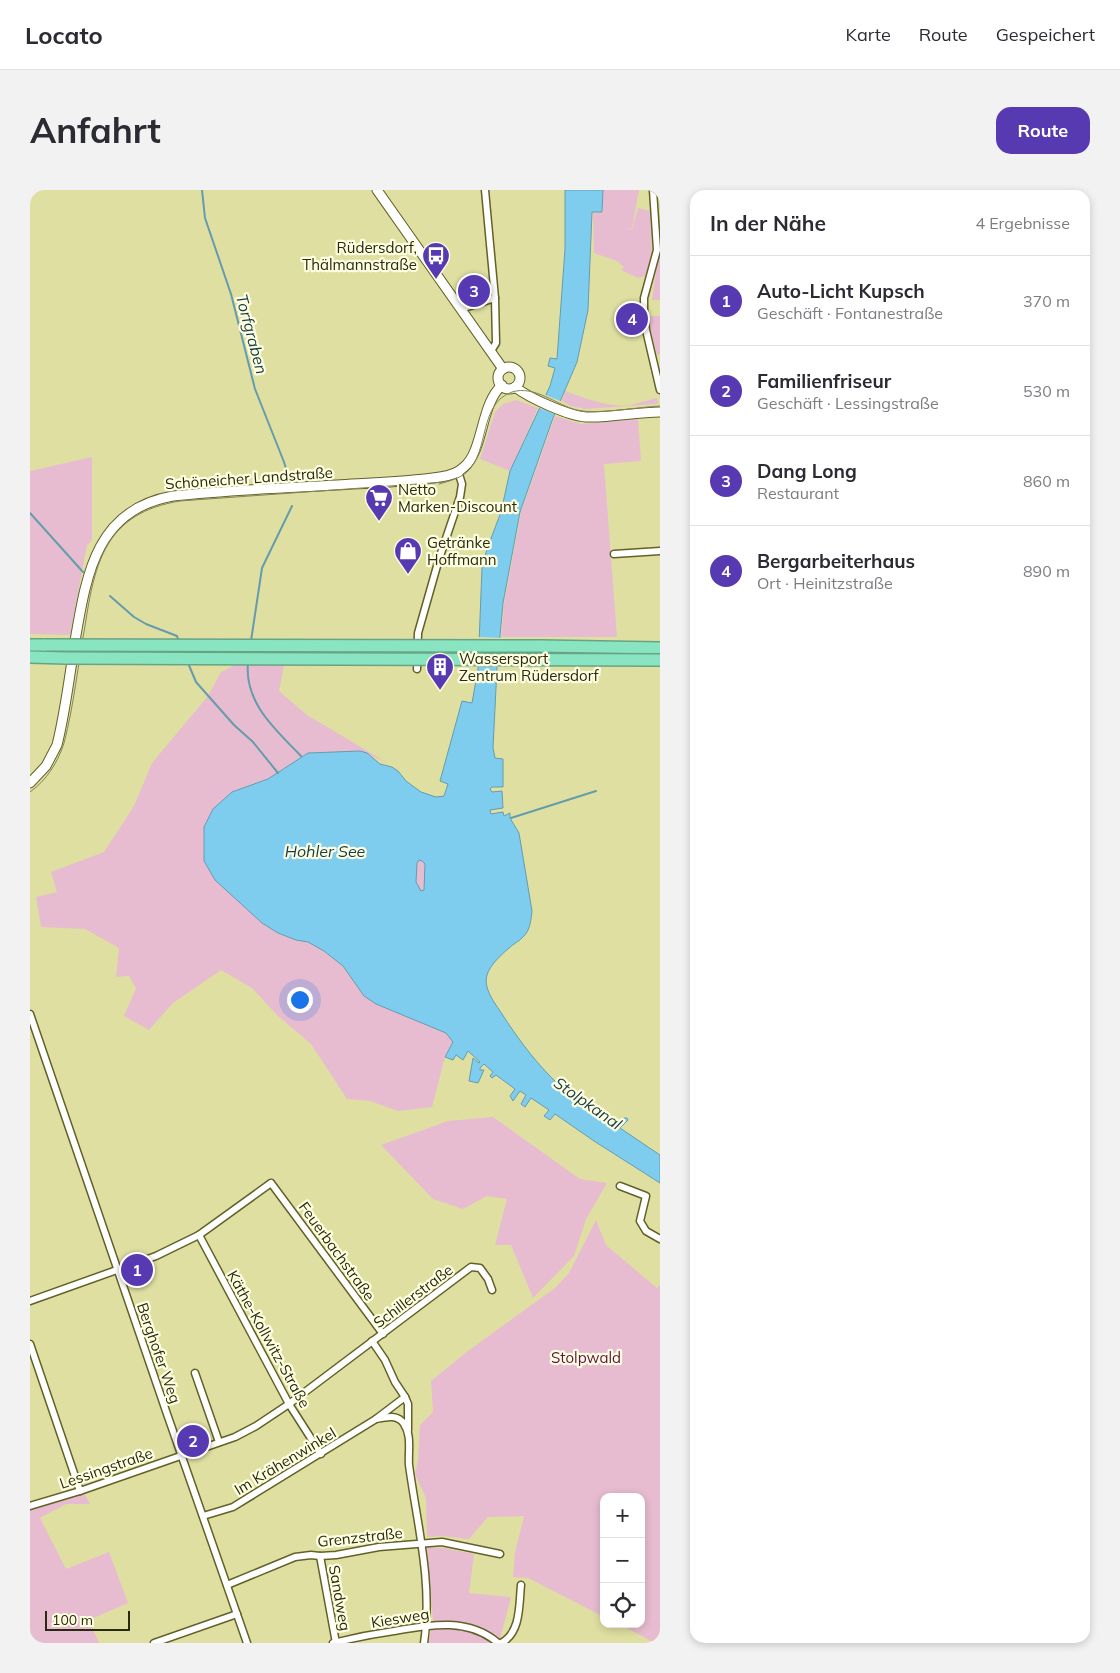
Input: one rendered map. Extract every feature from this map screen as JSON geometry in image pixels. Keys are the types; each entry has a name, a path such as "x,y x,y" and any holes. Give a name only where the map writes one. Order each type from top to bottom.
{"highway":[{"path":"30,644 660,648"},
{"path":"30,657 660,660"}],"main road":[{"path":"376,190 503,369"},
{"path":"509,367 518,372 520,381 516,386 508,388 502,385 499,377 503,369 509,367"},
{"path":"458,471 466,466 472,458 487,410 496,392 502,385"},
{"path":"516,386 530,396 568,413 585,417 660,412"},
{"name":"Schöneicher Landstraße","path":"30,783 46,766 57,745 83,597 94,559 103,541 128,514 146,503 173,496 439,477 458,471"}],"street":[{"path":"485,190 495,298 496,343 491,351"},
{"path":"653,190 657,250 644,298 644,312 646,330 660,390"},
{"path":"460,308 495,298"},
{"path":"417,669 418,633 439,559 460,497 462,484 458,471"},
{"path":"614,554 660,551"},
{"name":"Berghofer Weg","path":"30,1014 247,1643"},
{"name":"Feuerbachstraße","path":"198,1235 270,1183 383,1334"},
{"path":"620,1186 646,1196 640,1221 646,1231 660,1240"},
{"path":"30,1301 118,1271 156,1256 198,1235"},
{"name":"Käthe-Kollwitz-Straße","path":"198,1235 289,1404 321,1454"},
{"name":"Schillerstraße","path":"405,1397 395,1382 385,1360 372,1341 471,1267 480,1268 488,1279 492,1290"},
{"name":"Lessingstraße","path":"30,1506 80,1491 235,1437 256,1426 289,1404 372,1341"},
{"path":"30,1344 80,1491"},
{"path":"195,1373 219,1442"},
{"path":"405,1397 408,1404 409,1462 422,1543 426,1593 427,1624 424,1643"},
{"name":"Im Krähenwinkel","path":"202,1516 233,1506 321,1454 376,1419 405,1397"},
{"path":"376,1419 397,1418 403,1422 408,1434"},
{"name":"Grenzstraße","path":"226,1585 295,1558 379,1547 442,1542 500,1554"},
{"name":"Sandweg","path":"320,1556 335,1643"},
{"path":"499,1643 507,1640 513,1632 521,1585"},
{"path":"154,1643 237,1614"},
{"name":"Kiesweg","path":"335,1643 427,1624 453,1625 478,1630 492,1636 499,1643"}],"green space":[{"path":"603,190 639,190 632,229 627,228 632,230 638,208 650,211 652,256 645,276 638,278 621,270 624,267 617,261 594,253 593,213 603,212"},
{"path":"660,242 660,300 652,300"},
{"path":"647,316 660,316 660,354 657,355"},
{"path":"565,391 598,402 624,406 657,398 658,402 657,404 585,409 571,406 562,401"},
{"path":"516,400 538,408 510,471 480,459 495,412 503,404"},
{"path":"555,416 581,424 638,419 641,461 604,464 617,637 501,637 504,604 521,512"},
{"path":"92,457 92,540 87,545 70,635 30,634 30,471"},
{"path":"235,665 284,665 279,691 307,715 386,762 360,751 308,753 268,779 232,792 205,845 204,861 262,923 278,933 296,940 308,942 324,951 343,966 364,996 376,1004 408,1017 407,970 421,792 436,797 442,796 453,1042 445,1057 432,1107 398,1111 370,1101 347,1099 311,1044 278,1016 252,988 221,970 173,1003 149,1030 124,1016 136,988 129,976 116,977 119,948 85,929 41,927 36,897 57,892 51,872 104,852 134,806 152,763 208,696 221,672"},
{"path":"493,1117 580,1179 607,1183 586,1219 574,1256 533,1298 511,1245 495,1245 507,1199 487,1196 463,1209 433,1199 381,1145 448,1121"},
{"name":"Stolpwald","path":"596,1220 606,1245 657,1288 660,1285 660,1643 655,1643 627,1628 645,1628 645,1493 600,1493 600,1615 528,1578 513,1577 515,1553 524,1516 488,1517 469,1539 442,1536 427,1537 426,1498 415,1474 418,1460 420,1425 433,1412 431,1381 468,1351 555,1288 569,1273"},
{"path":"84,1493 90,1504 66,1504 40,1518 66,1569 109,1552 128,1603 89,1620 99,1643 30,1643 30,1509"},
{"path":"427,1547 444,1548 474,1554 469,1593 511,1597 499,1643 428,1643 433,1621"}],"water":[{"name":"Hohler See","path":"565,190 603,190 602,212 592,212 588,310 577,362 553,418 520,512 503,603 497,668 493,748 495,758 503,759 503,787 492,787 490,789 492,792 502,791 503,808 490,810 491,814 503,812 504,816 510,813 510,818 519,833 532,911 530,925 526,934 493,964 488,971 486,980 488,991 493,1001 513,1031 551,1077 598,1115 616,1124 627,1118 628,1120 620,1128 660,1155 660,1183 555,1114 550,1120 544,1116 549,1110 531,1098 525,1107 521,1104 526,1095 520,1091 513,1101 510,1096 515,1089 496,1075 492,1078 490,1076 493,1072 484,1064 480,1068 480,1070 484,1070 478,1083 469,1081 473,1058 480,1062 468,1051 463,1060 456,1055 453,1060 445,1057 453,1042 446,1033 376,1004 364,996 343,966 324,951 308,942 296,940 278,933 262,923 215,880 204,861 204,827 213,809 232,792 268,779 308,753 360,751 367,753 380,764 392,767 398,771 406,781 421,792 436,797 444,796 448,784 440,781 462,701 472,703 478,669 482,568 501,512 510,471 550,386 555,368 548,366 550,358 557,359 565,249","holes":["419,860 425,864 424,890 421,891 416,882 417,863"]}],"pier":[{"path":"543,394 563,402 557,415 537,407"},
{"path":"477,637 502,638 500,667 476,666"}],"waterway":[{"name":"Torfgraben","path":"202,190 205,218 231,294 255,389 290,482"},
{"name":"Torfgraben","path":"251,641 262,568 292,506"},
{"path":"30,513 83,572"},
{"path":"110,596 134,617 146,624 177,636 179,642"},
{"path":"188,663 196,682 234,725 253,742 278,773"},
{"name":"Torfgraben","path":"248,663 248,677 256,703 272,726 301,756"},
{"path":"511,818 596,791"}],"tram line":[{"path":"439,484 454,480 467,472 479,452 489,417 494,407 501,398 512,392 529,391 537,393 569,408 585,411 660,406"},
{"path":"30,792 42,782 51,770 59,757 64,743 89,602 100,561 108,544 120,529 135,516 155,507 180,501 445,482"}],"place":[{"name":"Rüdersdorf, Thälmannstraße","path":"436,280"},
{"name":"Dang Long","path":"474,291"},
{"name":"Bergarbeiterhaus","path":"632,319"},
{"name":"Netto Marken-Discount","path":"379,522"},
{"name":"Getränke Hoffmann","path":"408,575"},
{"name":"Wassersport Zentrum Rüdersdorf","path":"440,691"},
{"name":"Auto-Licht Kupsch","path":"137,1270"},
{"name":"Familienfriseur","path":"193,1441"}],"water label":[{"name":"Stolpkanal","path":"588,1103"}]}
